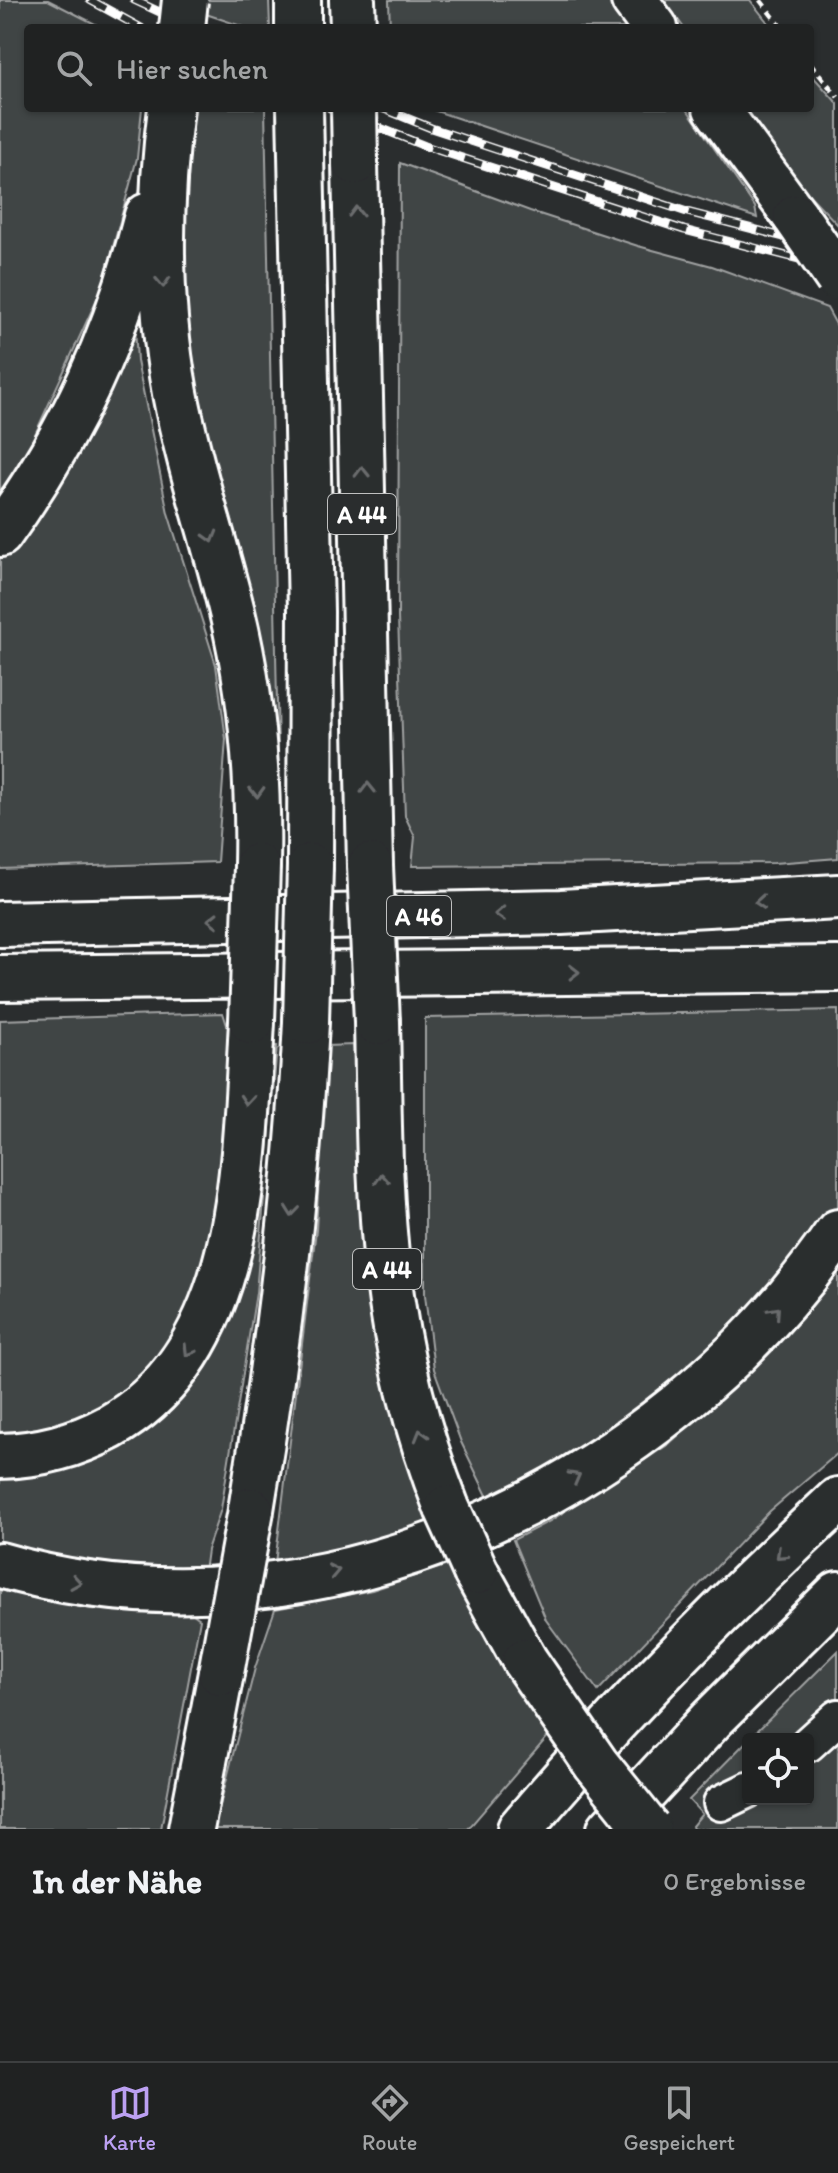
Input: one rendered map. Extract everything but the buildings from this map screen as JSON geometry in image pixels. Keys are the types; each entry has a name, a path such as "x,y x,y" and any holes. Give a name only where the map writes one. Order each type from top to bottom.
{"highway":[{"path":"182,24 185,0"},
{"path":"298,0 298,24"},
{"path":"352,0 353,24"},
{"path":"634,0 652,24"},
{"name":"A 44","path":"354,112 370,866 385,1244 391,1295 409,1390 425,1449 476,1572 525,1661 596,1764 648,1829"},
{"path":"719,112 838,278"},
{"path":"0,534 55,450 109,340 134,266 171,114"},
{"path":"0,1456 65,1447 131,1414 162,1386 190,1351 213,1303 231,1243 238,1191 252,1022 257,866 256,771 246,678 229,601 182,425 169,360 163,272 171,114"},
{"name":"A 44","path":"191,1829 251,1510 283,1293 300,1122 310,866 311,612 300,125"},
{"name":"A 46","path":"0,924 561,912 838,897"},
{"name":"A 46","path":"0,978 838,969"},
{"path":"0,999 216,976"},
{"path":"0,1565 49,1577 120,1587 226,1588 358,1566 416,1550 473,1528 593,1467 681,1403 753,1336 787,1299 838,1232"},
{"path":"520,1829 693,1640 838,1500"},
{"path":"610,1829 711,1720 838,1594"}],"path":[{"path":"760,0 779,24"},
{"path":"814,68 838,97"}],"shaded area":[{"path":"0,0 48,0 95,24 24,24 24,112 142,112 137,158 102,288 26,454 0,494"},
{"path":"204,0 269,0 270,24 235,24 203,13"},
{"path":"389,0 611,0 628,24 390,24"},
{"path":"664,0 750,0 769,24 681,24"},
{"path":"814,77 838,104 838,225 800,185 746,112 814,112"},
{"path":"188,112 265,112 280,851 266,852 174,322"},
{"path":"439,112 689,112 755,207 757,218"},
{"path":"400,163 530,211 712,266 827,308 838,328 838,858 774,863 412,866 415,837 405,816 398,617"},
{"path":"133,291 137,361 168,513 216,665 226,739 217,862 0,869 0,553"},
{"path":"838,1010 838,1208 806,1258 715,1361 493,1508 461,1442 434,1369 425,1295 425,1018"},
{"path":"223,1013 228,1028 221,1182 195,1298 175,1338 119,1401 67,1428 0,1438 0,1020"},
{"path":"353,1045 363,1136 431,1515 425,1527 351,1551 275,1563 316,1230 326,1046"},
{"path":"259,1046 277,1046 256,1293 221,1509 207,1550 203,1579 0,1554 0,1465 31,1464 208,1344"},
{"path":"838,1273 838,1453 770,1511 598,1691 546,1620 513,1540 550,1521 669,1444 787,1335"},
{"path":"451,1564 551,1733 468,1829 214,1829 255,1668 275,1609 372,1590"},
{"path":"0,1590 91,1609 193,1614 200,1619 161,1829 0,1829"},
{"path":"838,1651 838,1829 693,1829 692,1826 702,1814 689,1800 742,1746 742,1805 814,1805 814,1733 755,1733"}],"railway":[{"path":"90,0 134,24"},
{"path":"134,0 185,24"},
{"path":"340,112 425,146 684,230 838,269"},
{"path":"392,112 431,128 687,212 838,251"}]}
